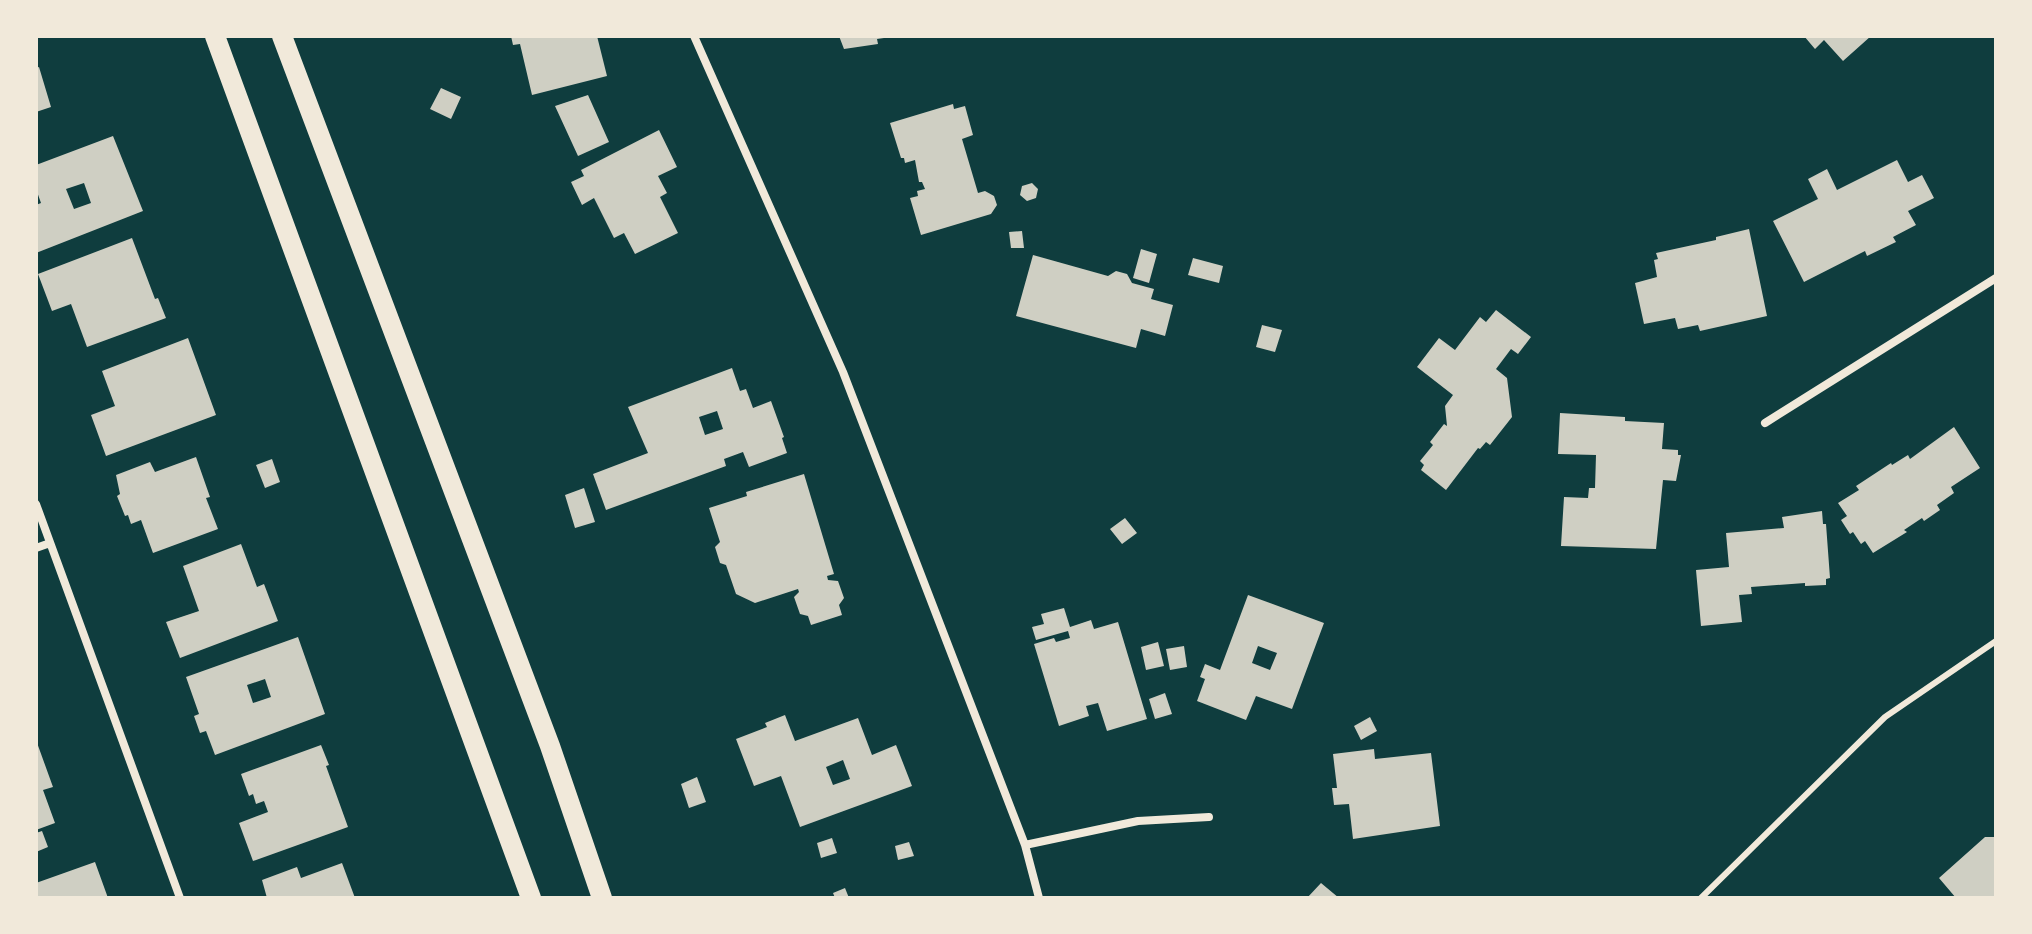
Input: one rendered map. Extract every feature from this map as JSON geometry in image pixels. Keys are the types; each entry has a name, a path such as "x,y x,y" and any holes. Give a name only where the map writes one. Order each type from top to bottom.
{"main road":[{"path":"215,36 531,898"},
{"path":"282,36 550,746 602,898"}],"street":[{"path":"694,36 843,372 1025,845 1039,898"},
{"path":"1765,423 1996,278"},
{"path":"36,504 180,898"},
{"path":"36,548 50,543"},
{"path":"1025,845 1138,821 1209,817"}],"lane":[{"path":"1701,898 1885,717 1996,641"}],"building":[{"path":"511,36 597,36 607,76 532,95 520,44 513,45"},
{"path":"839,36 884,38 877,39 878,44 844,49"},
{"path":"1804,36 1871,36 1843,61 1824,40 1815,49"},
{"path":"39,67 51,107 36,112 36,68"},
{"path":"441,88 461,97 451,119 430,109"},
{"path":"588,95 609,142 578,156 555,106"},
{"path":"953,104 954,109 965,106 973,135 962,139 978,193 985,191 994,196 997,205 991,214 921,235 910,198 918,196 917,191 925,189 919,182 915,160 905,163 901,158 890,123"},
{"path":"659,130 677,167 658,176 667,193 660,197 678,233 635,254 624,233 614,238 594,198 582,205 571,182 584,176 581,170"},
{"path":"113,136 143,211 36,253 36,205 41,203 36,189 36,165","holes":["84,183 91,203 74,209 66,189"]},
{"path":"1897,160 1908,182 1922,175 1934,198 1908,211 1916,225 1893,237 1896,242 1867,256 1865,251 1804,282 1773,221 1818,199 1808,179 1827,169 1837,190"},
{"path":"1032,183 1038,189 1036,198 1027,201 1020,195 1022,186"},
{"path":"1749,229 1767,316 1700,331 1698,325 1678,329 1675,318 1644,324 1635,283 1657,277 1656,253 1716,240 1716,237"},
{"path":"1022,231 1024,248 1011,248 1009,232"},
{"path":"132,238 155,299 158,298 166,318 87,347 71,304 52,311 38,274"},
{"path":"1141,249 1157,254 1149,283 1133,278"},
{"path":"1033,255 1108,276 1116,271 1127,274 1132,283 1154,289 1151,299 1173,305 1165,336 1141,329 1136,348 1016,316"},
{"path":"1193,258 1223,266 1219,283 1188,275"},
{"path":"1496,310 1531,337 1518,354 1511,349 1496,369 1507,378 1512,417 1490,445 1486,442 1478,448 1446,490 1421,470 1424,465 1420,461 1433,445 1430,442 1444,424 1447,426 1445,406 1453,395 1417,367 1439,338 1455,350 1480,317 1486,322"},
{"path":"1262,325 1282,330 1275,352 1256,347"},
{"path":"188,338 216,415 106,456 91,415 115,406 102,371"},
{"path":"732,368 740,391 746,389 753,408 771,401 787,453 749,467 743,452 724,459 726,466 606,510 593,474 648,453 628,407","holes":["717,411 723,429 705,435 699,417"]},
{"path":"1560,413 1664,423 1662,449 1678,450 1678,455 1681,455 1676,481 1663,480 1656,549 1561,546 1564,497 1588,498 1589,488 1595,488 1596,455 1558,454"},
{"path":"1954,427 1980,468 1951,487 1954,493 1937,505 1940,510 1924,521 1922,518 1904,530 1907,532 1873,553 1865,541 1861,544 1853,532 1850,534 1841,520 1847,516 1838,503 1859,490 1856,486 1891,463 1908,455 1910,459"},
{"path":"196,457 210,497 206,498 218,529 153,553 141,520 131,524 128,515 125,516 117,496 120,494 116,475 150,462 155,472"},
{"path":"272,459 280,482 265,488 256,465"},
{"path":"804,474 834,574 827,576 828,580 838,581 844,598 839,605 842,615 811,625 808,616 800,614 794,597 798,589 755,603 736,594 726,565 720,563 715,547 720,542 709,508 747,496 746,492"},
{"path":"584,488 595,522 575,528 565,495"},
{"path":"1822,511 1823,524 1826,524 1830,578 1826,579 1826,585 1805,586 1805,583 1751,587 1752,594 1739,595 1742,622 1701,626 1696,570 1729,567 1726,533 1784,528 1782,517"},
{"path":"1125,518 1137,533 1122,544 1110,529"},
{"path":"241,544 257,587 264,584 278,621 180,658 166,622 199,611 183,566"},
{"path":"1248,595 1324,623 1292,709 1256,696 1246,720 1197,701 1205,679 1200,677 1205,664 1220,670","holes":["1258,646 1277,653 1270,670 1252,663"]},
{"path":"1064,608 1070,627 1091,620 1094,629 1118,622 1147,719 1107,731 1098,703 1086,706 1089,716 1059,726 1034,644 1054,638 1056,642 1070,638 1068,631 1036,640 1032,627 1044,624 1041,614"},
{"path":"298,637 325,714 215,755 206,731 200,733 194,716 199,714 186,677","holes":["265,679 271,697 253,703 247,685"]},
{"path":"1158,642 1164,666 1146,670 1141,647"},
{"path":"1184,646 1187,667 1170,670 1166,649"},
{"path":"1165,693 1172,714 1155,719 1149,699"},
{"path":"785,715 795,741 858,718 872,755 896,745 912,786 800,827 781,776 754,786 736,739 767,727 765,723","holes":["843,760 850,779 833,785 826,767"]},
{"path":"1370,717 1377,731 1361,740 1354,726"},
{"path":"36,740 53,787 43,790 55,823 36,830"},
{"path":"321,745 348,827 253,861 239,823 268,812 264,801 256,804 253,794 249,796 241,774"},
{"path":"1374,749 1375,759 1431,753 1440,826 1353,839 1349,804 1334,805 1332,788 1337,788 1333,754"},
{"path":"697,777 706,802 689,808 681,784"},
{"path":"42,831 48,847 36,852 36,833"},
{"path":"1985,837 1996,837 1996,898 1956,898 1939,878"},
{"path":"832,838 837,853 821,858 817,843"},
{"path":"909,842 914,856 898,860 895,846"},
{"path":"95,862 108,898 36,898 36,883"},
{"path":"342,863 355,898 267,898 262,880 297,867 301,878"},
{"path":"1321,883 1339,898 1307,898"},
{"path":"845,888 849,898 835,898 833,893"}]}
